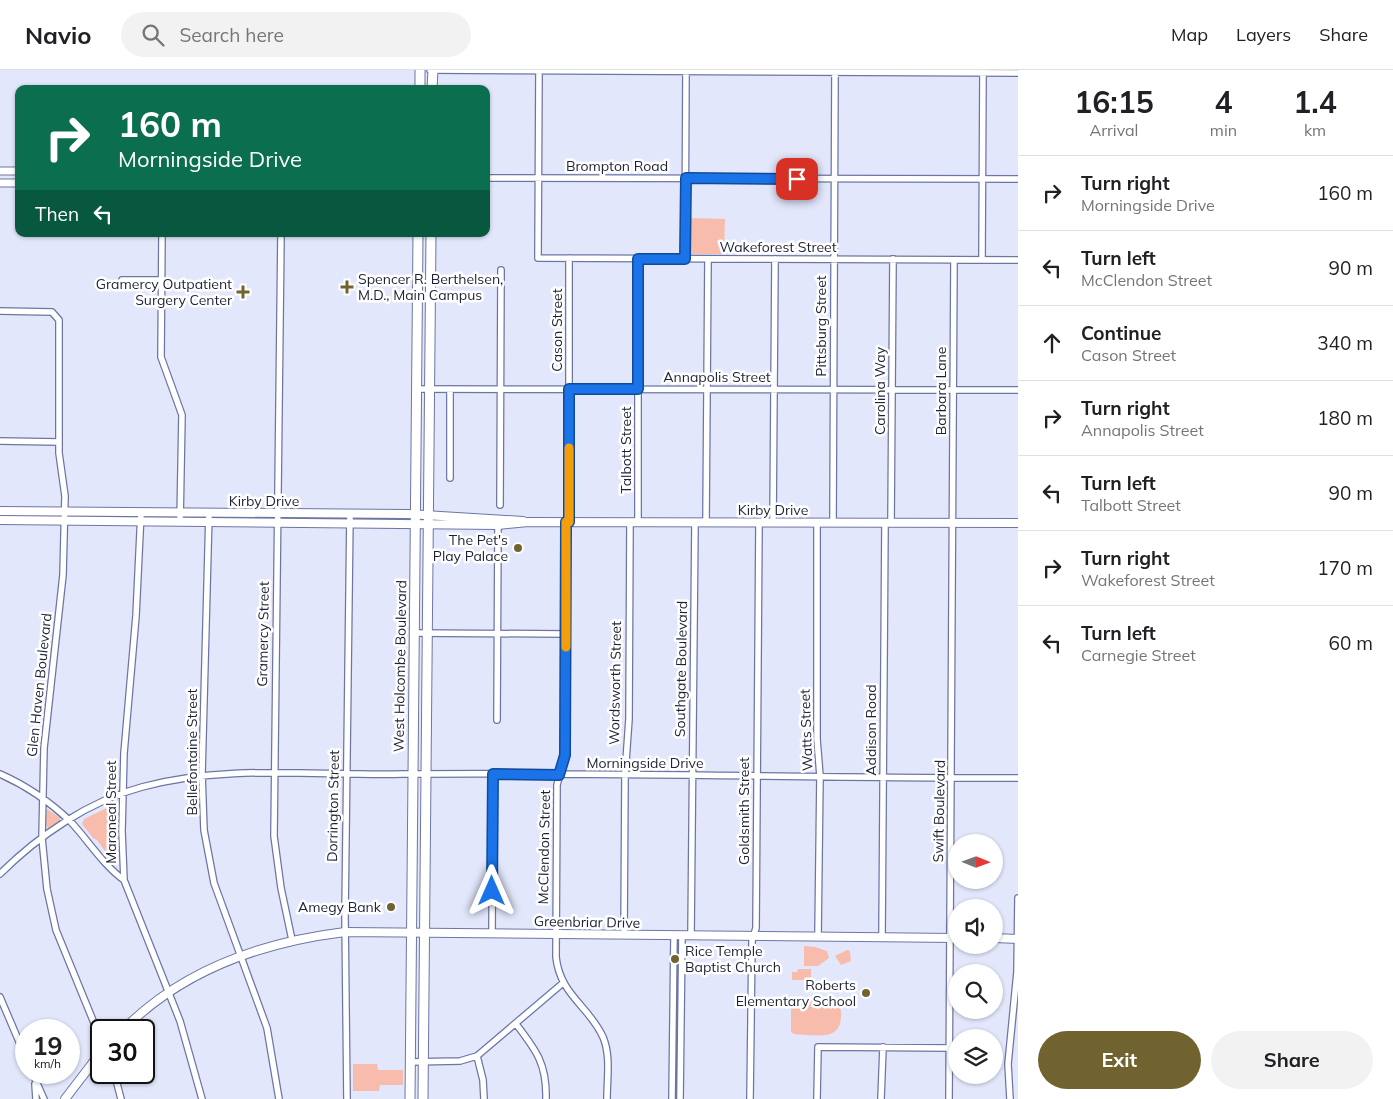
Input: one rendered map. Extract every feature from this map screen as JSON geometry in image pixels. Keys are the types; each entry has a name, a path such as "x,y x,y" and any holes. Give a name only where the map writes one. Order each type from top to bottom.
{"main road":[{"path":"420,70 420,85"},
{"path":"431,70 432,85"},
{"name":"West Holcombe Boulevard","path":"410,1099 418,237"},
{"name":"West Holcombe Boulevard","path":"423,1099 431,237"},
{"name":"Kirby Drive","path":"0,511 350,514 416,519"},
{"name":"Kirby Drive","path":"0,520 350,523 429,519 528,522 1018,523"},
{"name":"Greenbriar Drive","path":"136,1019 169,992 240,956 292,940 345,932 948,938"},
{"path":"1003,938 1018,938"},
{"path":"410,992 417,993 419,1005 424,1007"},
{"path":"65,1099 90,1066"}],"street":[{"path":"431,70 983,71 1018,73"},
{"path":"538,178 539,71"},
{"path":"685,259 686,71"},
{"name":"Pittsburg Street","path":"834,523 835,71"},
{"path":"982,260 983,71"},
{"path":"0,171 15,171"},
{"name":"Brompton Road","path":"490,178 1018,179"},
{"name":"Wakeforest Street","path":"538,178 538,258 1018,260"},
{"path":"0,183 15,183"},
{"path":"162,237 162,357 182,415 180,522"},
{"name":"Gramercy Street","path":"281,237 273,773 274,836 281,888 292,940"},
{"name":"Cason Street","path":"568,522 570,258"},
{"name":"Talbott Street","path":"634,522 638,389 638,259"},
{"path":"706,522 708,259"},
{"path":"774,523 775,259"},
{"name":"Carolina Way","path":"888,523 893,260"},
{"name":"Barbara Lane","path":"953,523 954,260"},
{"path":"500,506 502,270"},
{"path":"122,280 162,280"},
{"name":"Glen Haven Boulevard","path":"0,312 52,312 60,322 58,442 64,521 62,575 49,689 42,798 42,838 47,889 56,930 92,1019"},
{"name":"Annapolis Street","path":"416,389 1018,390"},
{"path":"450,389 450,478"},
{"path":"0,441 58,442"},
{"name":"Maroneal Street","path":"141,512 136,616 126,715 123,794 124,880 189,1046 202,1099"},
{"name":"Bellefontaine Street","path":"209,513 202,774 204,830 214,883 267,1028 280,1099"},
{"name":"Dorrington Street","path":"347,1099 345,932 350,514"},
{"path":"497,720 498,521"},
{"name":"McClendon Street","path":"568,522 566,745 557,785 557,964 563,983 602,1036 608,1058 607,1099"},
{"name":"Wordsworth Street","path":"624,935 625,775 629,719 634,522"},
{"name":"Southgate Boulevard","path":"691,935 695,522"},
{"name":"Goldsmith Street","path":"750,1099 753,936 756,928 759,523"},
{"name":"Watts Street","path":"817,523 817,739 820,776 818,936"},
{"name":"Addison Road","path":"882,937 888,523"},
{"name":"Swift Boulevard","path":"953,523 951,778 953,899"},
{"path":"414,633 566,634"},
{"path":"0,774 42,798 69,821 112,870 124,880"},
{"name":"Morningside Drive","path":"0,874 42,838 69,821 123,794 143,786 202,774 757,775 1018,778"},
{"path":"492,933 493,774"},
{"path":"1010,1099 1008,1064 1016,993 1018,898"},
{"path":"672,1099 678,935"},
{"path":"678,935 680,1099"},
{"name":"Swift Boulevard","path":"951,1029 953,954"},
{"path":"410,1062 465,1061 477,1056 563,983"},
{"path":"0,997 15,1032"},
{"path":"516,1024 536,1050 542,1064 546,1077 546,1099"},
{"path":"817,1099 818,1047 948,1048"},
{"path":"881,1099 883,1047"},
{"path":"477,1056 483,1080 484,1099"},
{"path":"35,1084 36,1099"},
{"path":"37,1084 44,1099"},
{"path":"117,1084 121,1099"},
{"name":"Swift Boulevard","path":"949,1084 949,1099"}],"shaded area":[{"path":"691,218 725,219 724,254 691,254"},
{"path":"111,806 117,810 118,817 116,833 118,835 118,862 114,864 97,840 93,838 82,824 84,819"},
{"path":"47,809 60,818 60,821 48,828 45,824"},
{"path":"804,946 827,951 829,958 818,966 804,966"},
{"path":"847,950 850,951 851,961 841,965 835,956"},
{"path":"798,969 811,969 811,980 792,980 792,972 797,972"},
{"path":"813,998 839,998 841,1012 837,1029 825,1035 794,1034 791,1032 791,1004 794,1001"},
{"path":"353,1064 377,1064 378,1070 403,1070 403,1085 380,1085 379,1091 353,1091"}],"slow traffic":[{"path":"566,647 566,522 569,522 569,448"}],"place":[{"name":"Spencer R. Berthelsen, M.D., Main Campus","path":"347,287"},
{"name":"Gramercy Outpatient Surgery Center","path":"243,292"},
{"name":"The Pet's Play Palace","path":"518,548"},
{"name":"Amegy Bank","path":"391,907"},
{"name":"Rice Temple Baptist Church","path":"675,959"},
{"name":"Roberts Elementary School","path":"866,993"}],"route":[{"path":"492,891 493,774 559,775 565,755 566,522 569,522 569,389 638,389 638,259 685,259 686,178 797,179"}]}
